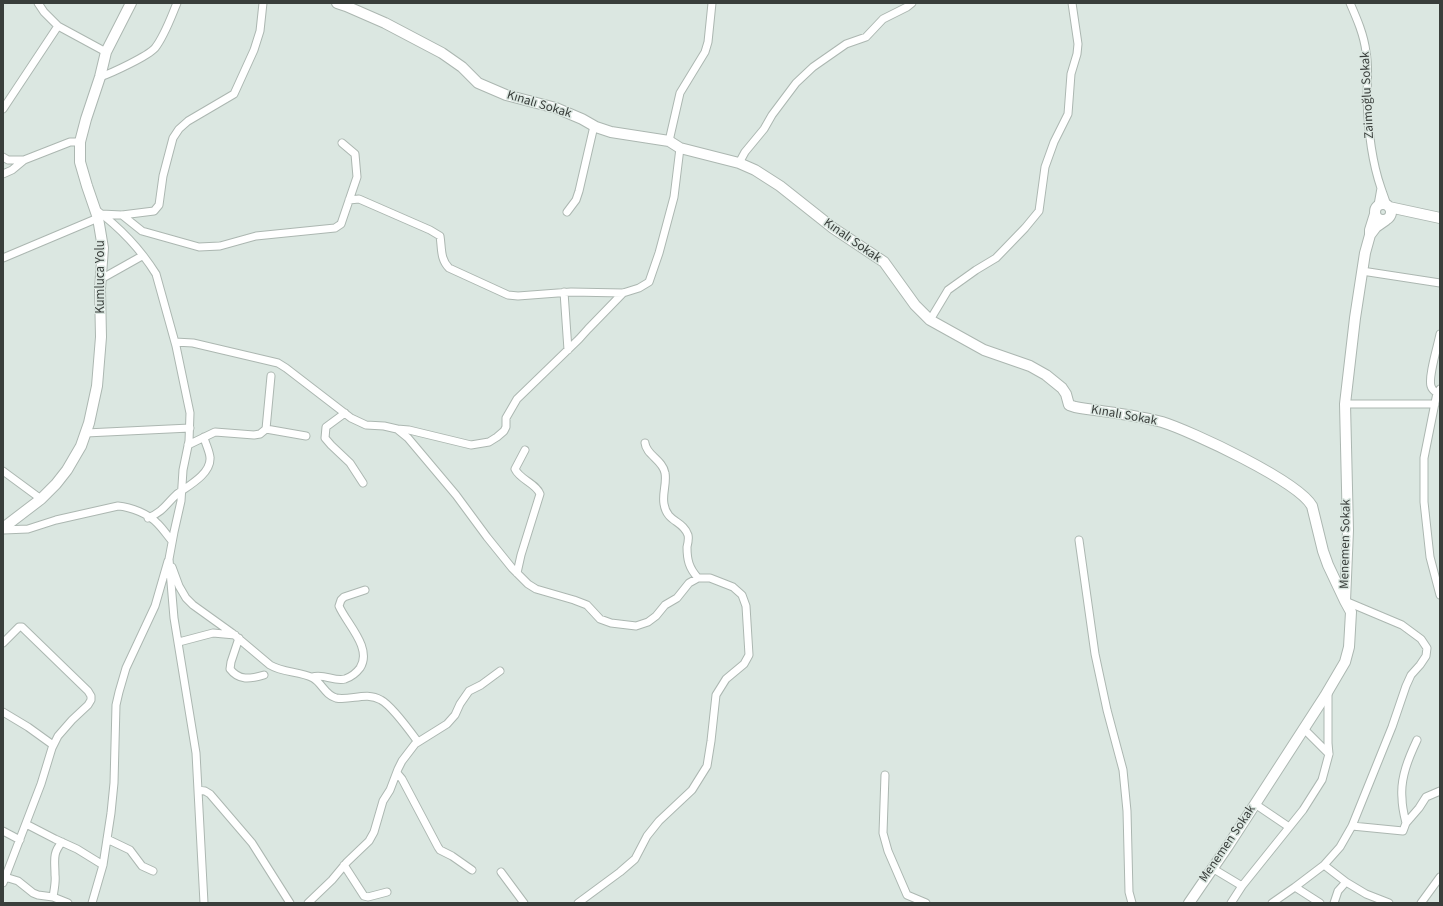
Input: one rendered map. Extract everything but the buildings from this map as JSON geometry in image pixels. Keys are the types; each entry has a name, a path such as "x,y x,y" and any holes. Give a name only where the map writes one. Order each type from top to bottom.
{"street":[{"path":"38,3 44,12 58,26 106,52"},
{"name":"Kumluca Yolu","path":"3,529 41,500 56,484 67,470 81,446 89,423 95,397 102,337 101,279 103,248 98,214 80,162 80,142 106,52 131,3"},
{"path":"100,77 115,71 154,49 162,37 177,3"},
{"path":"3,258 98,214 122,215 154,211 159,205 163,176 173,138 179,129 188,121 234,94 254,50 260,31 263,3"},
{"name":"Kınalı Sokak","path":"337,3 384,23 442,52 483,86 514,98 556,108 594,126 611,132 669,141 680,148 739,163 755,170 780,186 833,228 884,262 915,305 930,320 984,350 1030,366 1046,375 1062,388 1066,394 1069,405 1144,418 1175,427 1238,456 1296,490 1309,501 1312,506 1323,551 1345,601"},
{"path":"706,3 710,17"},
{"path":"669,141 680,93 705,52 708,42 712,3"},
{"path":"739,163 745,152 764,129 772,115 796,83 813,67 846,44 866,37 883,19 912,3"},
{"path":"930,320 948,290 996,258 1025,228 1038,211 1046,167 1054,142 1068,114 1071,74 1078,54 1072,3"},
{"name":"Zaimoğlu Sokak","path":"1350,3 1363,36 1366,54 1370,141 1373,160 1381,188 1382,208"},
{"path":"3,110 58,26"},
{"path":"567,212 576,200 579,191 594,126"},
{"path":"3,174 12,170 24,160 70,142 80,142"},
{"path":"122,215 142,231 187,244 212,247 256,236 335,228 341,224 357,176 357,160 355,154 342,143"},
{"path":"349,200 358,198 430,230 440,236 444,264 449,268 504,293 518,296 564,292 623,294 639,288 649,282 659,253 674,197 680,148"},
{"path":"3,157 8,160 24,160"},
{"path":"1382,208 1440,218"},
{"path":"1370,235 1376,227 1387,219 1391,213 1382,208"},
{"name":"Menemen Sokak","path":"1189,903 1304,729 1345,662 1349,647 1351,612 1345,601 1348,530 1345,404 1362,271 1370,230 1382,208"},
{"path":"1387,219 1413,213"},
{"path":"92,903 103,865 113,790 116,705 126,668 155,606 164,571 169,559 182,501 183,470 190,428 189,407 175,342 156,274 122,232 98,214"},
{"path":"101,279 142,256"},
{"path":"1362,271 1440,283"},
{"path":"564,292 568,350"},
{"path":"175,342 193,343 278,363 351,418 366,426 384,426 415,431 471,445 489,442 504,431 506,427 506,418 518,399 623,294"},
{"path":"1440,334 1430,385 1433,390 1439,391 1424,458 1424,502 1430,557 1440,595"},
{"path":"188,445 210,433 220,431 254,435 260,434 266,429 270,376"},
{"path":"1345,404 1435,404"},
{"path":"345,413 325,429 325,438 350,462 363,482"},
{"path":"86,433 190,428"},
{"path":"266,429 306,436"},
{"path":"398,429 408,438 456,495 487,537 517,573 528,584 536,589 586,605 600,619 611,624 636,626 648,622 656,616 665,605 677,598 689,583 698,578 710,578 733,587 742,595 746,606 748,655 744,664 726,679 716,695 707,766 692,790 659,821 647,836 635,859 578,903"},
{"path":"148,518 161,512 182,491 195,482 209,464 211,457 204,437"},
{"path":"645,443 648,450 663,466 665,473 664,503 666,511 668,515 682,525 688,535 689,565 691,571 698,578"},
{"path":"517,573 540,494 538,489 517,473 515,469 524,450"},
{"path":"3,471 41,500"},
{"path":"3,529 28,529 70,517 118,506 137,510 157,523 172,541"},
{"path":"1079,540 1095,654 1107,710 1123,770 1127,811 1129,892 1132,903"},
{"path":"169,559 179,586 186,598 237,637 263,660 276,668 312,677 327,694 337,698 355,696 373,697 383,701 418,742"},
{"path":"169,559 174,618 194,738 204,903"},
{"path":"312,677 319,675 337,679 345,679 353,675 362,664 364,650 356,634 342,614 339,606 344,597 365,590"},
{"path":"1272,903 1324,865 1340,847 1352,826 1392,726 1406,686 1411,675 1426,656 1427,648 1422,638 1402,625 1345,601"},
{"path":"3,642 19,627 22,627 91,696 91,700 88,705 72,720 58,736 53,745 41,784 4,880 18,881 33,893 53,897 68,903"},
{"path":"178,642 213,633 237,637"},
{"path":"237,637 230,669 235,676 245,679 264,675"},
{"path":"308,903 369,841 374,832 383,801 402,761 418,742 447,724 455,716 460,704 469,691 481,685 500,671"},
{"path":"1231,903 1242,886 1303,810 1322,780 1330,754 1328,744 1328,691"},
{"path":"3,712 28,727 53,745"},
{"path":"1304,729 1330,754"},
{"path":"1406,823 1402,796 1404,777 1409,757 1417,740"},
{"path":"396,773 402,779 440,850 472,870"},
{"path":"885,775 883,833 888,851 907,895 926,903"},
{"path":"198,790 205,791 210,794 252,843 290,903"},
{"path":"1352,826 1403,831 1406,823 1426,797 1440,791"},
{"path":"1255,804 1289,827"},
{"path":"26,824 77,849 103,865"},
{"path":"3,831 20,840"},
{"path":"107,839 130,850 142,866 153,871"},
{"path":"53,897 56,875 54,858 56,849 62,842"},
{"path":"344,865 364,896 368,897 388,892"},
{"path":"1324,865 1346,882 1366,894 1389,903"},
{"path":"1212,868 1242,886"},
{"path":"501,872 524,903"},
{"path":"1421,903 1440,877"},
{"path":"1334,903 1338,891 1346,882"},
{"path":"1294,887 1320,903"}]}
